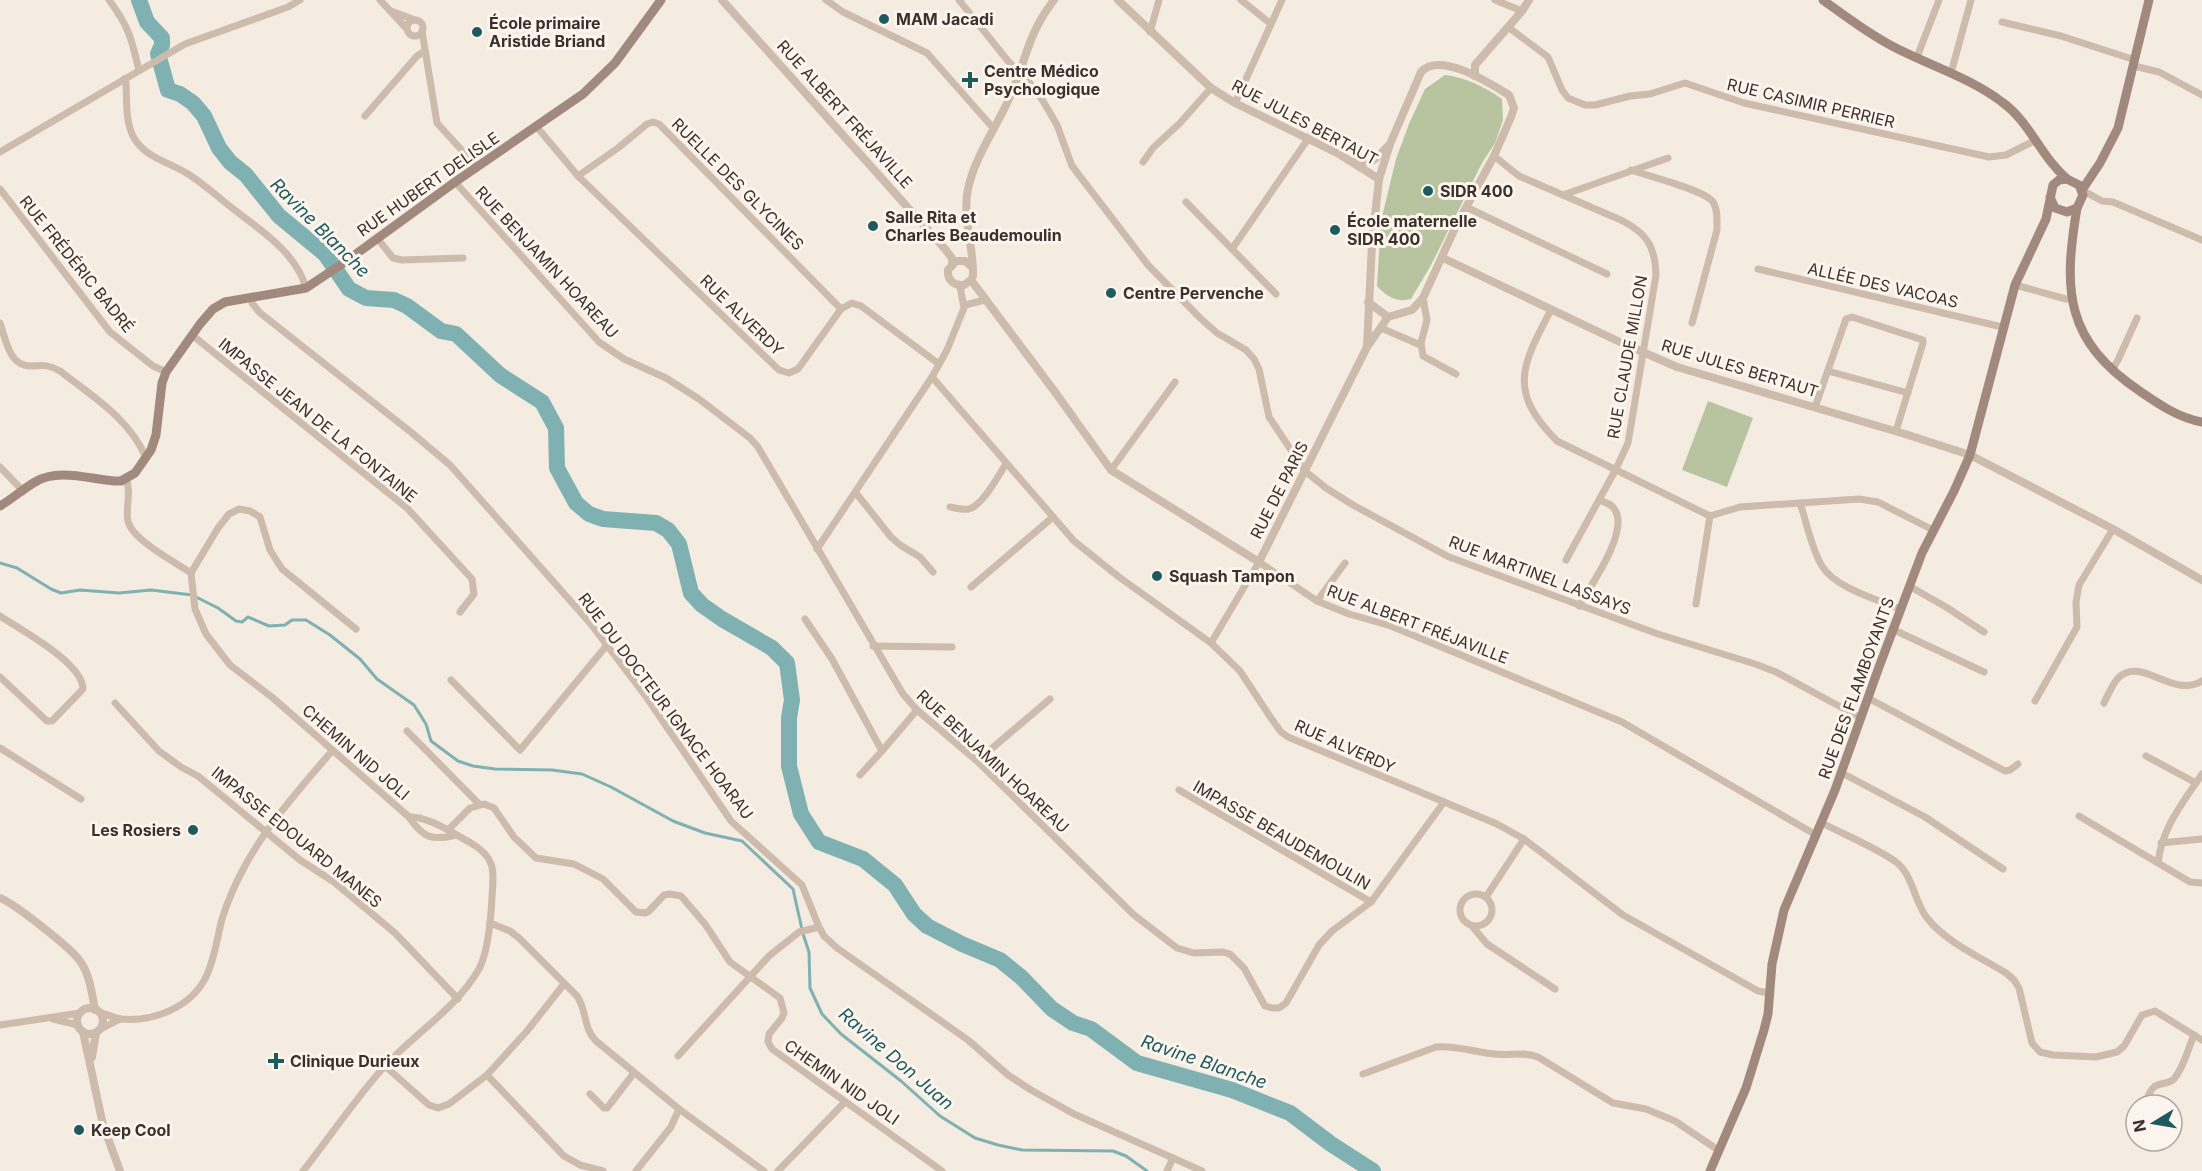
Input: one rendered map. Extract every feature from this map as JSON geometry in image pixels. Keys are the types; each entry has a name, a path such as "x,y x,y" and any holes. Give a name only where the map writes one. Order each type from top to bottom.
{"main road":[{"name":"RUE HUBERT DELISLE","path":"126,478 135,473 155,442 162,383 166,372 213,309 225,302 310,285 345,262 600,80 661,0"},
{"path":"1823,0 1869,32 1975,84 2013,110 2037,140 2044,153 2053,185 2050,197 2052,205 2068,217 2073,230"},
{"path":"2149,0 2118,128 2100,163 2082,190 2082,199 2077,208 2073,230 2071,299 2083,332 2102,360 2112,370 2132,386 2170,410 2187,419 2202,422"},
{"path":"2044,153 2082,190"},
{"path":"2053,185 2059,180 2084,177 2100,163"},
{"name":"RUE DES FLAMBOYANTS","path":"1710,1171 1746,1088 1764,1030 1774,955 1784,910 1842,773 1909,586 1933,530 1970,455 2002,327 2015,285 2046,219 2050,197"},
{"path":"2046,219 2061,211 2071,211 2077,208"},
{"path":"0,506 35,482 57,475 114,481 126,478"}],"street":[{"path":"109,0 130,32 139,70"},
{"path":"0,152 185,44 288,7 300,0"},
{"path":"380,0 410,34 419,35 422,31"},
{"name":"RUE ALBERT FRÉJAVILLE","path":"722,0 952,258 962,263"},
{"path":"826,0 843,12 927,53 994,129"},
{"name":"RUE MARTINEL LASSAYS","path":"959,0 1027,79 1050,113 1079,176 1148,265 1200,318 1217,333 1246,350 1254,359 1259,369 1269,417 1305,471 1326,488 1449,557 1658,634 1776,672 1861,718"},
{"path":"966,284 953,284 948,270 962,263 972,249 967,209 968,188 975,167 1019,72 1032,32 1054,0"},
{"name":"RUE JULES BERTAUT","path":"1118,0 1214,90 1236,102 1366,164 1372,162 1390,144"},
{"path":"1150,32 1159,0"},
{"path":"1241,0 1271,24"},
{"path":"1236,102 1282,0"},
{"path":"1495,0 1522,11"},
{"path":"1475,75 1475,65 1529,0"},
{"path":"1917,57 1939,0"},
{"path":"1952,73 1971,0"},
{"path":"391,11 422,24 437,123 477,167"},
{"path":"407,29 410,22 415,20"},
{"path":"2002,22 2061,36 2135,63 2159,72 2202,95"},
{"name":"RUE CASIMIR PERRIER","path":"1508,27 1548,57 1562,90 1568,98 1585,105 1650,94 1685,83 1744,103 1989,157 2006,155 2037,140"},
{"path":"365,116 411,63 425,51"},
{"name":"RUE DE PARIS","path":"1367,347 1372,244 1379,179 1390,144 1421,72 1436,63 1475,75 1509,95 1514,108 1494,156 1466,207 1424,298"},
{"name":"RUE DE PARIS","path":"1451,67 1475,65"},
{"path":"124,79 129,123 133,137 141,148 192,176 276,243 310,285"},
{"path":"1143,162 1158,142 1214,90"},
{"name":"RUELLE DES GLYCINES","path":"578,176 647,124 653,122 659,124 841,309"},
{"name":"RUE ALVERDY","path":"536,126 578,176 779,370 789,373 798,369 841,309"},
{"path":"1232,249 1309,138"},
{"name":"RUE JULES BERTAUT","path":"1309,138 1379,179"},
{"name":"RUE CLAUDE MILLON","path":"1494,156 1520,176 1639,229 1649,242 1656,258 1656,275 1628,443 1566,560"},
{"path":"1563,195 1668,158"},
{"path":"1631,170 1702,193 1713,202 1717,215 1717,230 1692,323"},
{"name":"RUE BENJAMIN HOAREAU","path":"455,182 599,342 624,359 666,378 699,399 750,438 758,447 873,646 903,694 916,710 977,761 1134,915 1185,951 1230,954 1244,968 1265,1006 1280,1008 1286,1003 1309,960 1332,931 1371,902 1444,802"},
{"name":"RUE FRÉDÉRIC BADRÉ","path":"0,189 110,332 153,366 166,372"},
{"path":"2082,190 2102,201 2113,202 2202,240"},
{"path":"1186,202 1276,294"},
{"path":"1466,207 1607,274"},
{"path":"377,238 393,258 402,260 463,258"},
{"name":"RUE JULES BERTAUT","path":"1443,258 1677,367 1970,455 2113,529 2202,580"},
{"path":"817,549 939,364 966,305 966,284 973,276 962,263"},
{"name":"ALLÉE DES VACOAS","path":"1758,269 2002,327"},
{"name":"RUE ALBERT FRÉJAVILLE","path":"966,284 985,300 1111,470 1317,601 1349,614 1391,626 1622,722 1816,835"},
{"path":"2015,285 2071,299"},
{"name":"RUE DU DOCTEUR IGNACE HOARAU","path":"251,297 259,312 450,465 590,622 647,698 731,821 787,869 806,891 819,927 824,936 837,948 968,1040 1008,1075 1031,1090 1074,1114 1202,1171"},
{"path":"1368,302 1388,317 1412,310 1424,298"},
{"path":"1424,298 1427,320 1421,343 1423,356 1456,374"},
{"path":"966,305 985,300"},
{"path":"841,309 857,304 939,364"},
{"path":"1551,309 1529,353 1524,377 1526,399 1538,422 1557,441 1710,516 1740,507 1859,499 1878,502 1933,530"},
{"name":"RUE DE PARIS","path":"1211,643 1259,562 1367,347 1388,317"},
{"path":"1815,407 1846,319 1852,317 1923,340 1896,431"},
{"path":"2112,370 2137,318"},
{"path":"0,323 11,356 17,362 28,366 50,365 60,371 134,433 146,458"},
{"path":"1381,328 1418,344 1421,343"},
{"name":"IMPASSE JEAN DE LA FONTAINE","path":"192,335 407,508 472,579 474,594 460,612"},
{"path":"1827,370 1908,393"},
{"name":"RUE ALVERDY","path":"932,377 1074,541 1119,577 1211,643 1240,671 1270,718 1288,737 1497,824 1524,839 1623,915 1758,991 1770,993"},
{"path":"1111,470 1174,381"},
{"path":"950,507 967,510 974,507 981,501 1006,464"},
{"path":"0,467 23,491"},
{"path":"126,478 130,487 128,521 135,533 160,553 191,573 229,514 239,509 250,511 260,517 270,550 282,569 356,629"},
{"path":"856,493 891,537 920,557 933,572"},
{"path":"1579,606 1613,547 1618,522 1618,516 1612,506 1599,500"},
{"path":"1800,503 1818,557 1828,574 1840,584 1900,609"},
{"path":"1696,604 1710,516"},
{"path":"971,587 1053,517"},
{"path":"2035,701 2077,627 2076,602 2079,585 2113,529"},
{"path":"1317,601 1345,563"},
{"name":"CHEMIN NID JOLI","path":"191,573 195,609 206,634 230,665 273,698 409,817 419,816 484,851 493,871 490,923"},
{"path":"1909,586 1984,632"},
{"path":"0,616 69,664 83,683 83,689 52,721 47,721 0,677"},
{"path":"805,619 832,659 882,751"},
{"path":"1892,629 1984,672"},
{"path":"451,680 520,750 607,645"},
{"path":"873,646 952,647"},
{"path":"2104,703 2117,680 2133,672 2140,671 2180,687 2191,686 2202,681"},
{"path":"1868,698 2005,771 2018,764"},
{"path":"977,761 1050,699"},
{"name":"IMPASSE EDOUARD MANES","path":"116,703 159,751 198,776 300,860 334,882 395,933 458,999"},
{"path":"860,775 916,710"},
{"path":"407,731 479,804 470,808 448,830"},
{"path":"0,748 81,799"},
{"path":"51,1018 97,1032 120,1019 160,1015 182,1005 194,994 205,978 214,956 225,911 236,882 268,832 332,751"},
{"path":"2146,756 2196,783"},
{"path":"1842,773 1925,817 2003,868"},
{"path":"2158,862 2161,843 2168,825 2202,774"},
{"name":"IMPASSE BEAUDEMOULIN","path":"1179,790 1371,902"},
{"name":"CHEMIN NID JOLI","path":"479,804 494,808 514,837 536,858 574,864 603,879 636,912 649,911 664,896 670,894 681,896 705,924 730,962 780,998 782,1018 768,1038 772,1049 942,1171"},
{"path":"2079,816 2190,882 2202,883"},
{"path":"409,817 416,827 428,836 439,839 456,835"},
{"path":"1822,823 1896,862 1908,877 1918,904 1939,932 2014,980 2022,995 2032,1043 2040,1052 2053,1055 2096,1057 2117,1052 2124,1046 2138,1020 2148,1011 2155,1011 2202,1040"},
{"path":"1486,897 1524,839"},
{"path":"2161,843 2202,839"},
{"path":"1472,926 1486,923 1491,917 1492,907 1486,897 1474,894 1463,901 1461,913 1465,922 1472,926 1487,944 1555,990"},
{"path":"0,898 65,945 80,960 103,1023 97,1032 91,1064"},
{"path":"303,1171 385,1066 458,999 480,967 490,923 510,931 519,938 580,1000 590,1035 679,1109 764,1171"},
{"path":"678,1056 769,956 800,932 819,927"},
{"path":"89,984 82,1011 81,1029 91,1064 103,1125 120,1171"},
{"path":"385,1066 429,1105 438,1108 449,1104 488,1075 564,984"},
{"path":"0,1025 82,1011 97,1011 120,1019"},
{"path":"2150,1093 2156,1086 2169,1083 2174,1079 2194,1035"},
{"path":"1363,1074 1436,1047 1447,1046 1498,1054 1528,1053 1613,1103 1646,1109 1675,1121 1718,1150"},
{"path":"590,1094 604,1108 607,1108 634,1073"},
{"path":"488,1075 564,1156 580,1165 603,1171"},
{"path":"778,1171 845,1102"},
{"path":"636,1171 671,1127 679,1109"},
{"path":"1167,1171 1173,1158"}],"green space":[{"name":"SIDR 400","path":"1445,75 1475,83 1502,99 1503,120 1495,143 1482,163 1431,265 1411,299 1396,299 1388,296 1377,286 1381,221 1396,159 1409,124 1425,89"},
{"path":"1708,401 1753,418 1727,487 1682,470"}],"waterway":[{"name":"Ravine Blanche","path":"139,0 147,22 162,38 158,54 168,90 180,94 193,103 204,116 219,148 230,162 246,175 279,216 325,254 349,289 366,298 394,300 407,306 441,331 456,334 500,375 542,402 556,428 557,468 576,503 589,514 603,519 656,523 668,530 679,544 691,593 702,605 722,619 772,648 787,663 792,700 789,718 789,766 801,814 819,842 863,859 895,885 914,914 927,926 1000,960 1021,977 1052,1009 1073,1023 1091,1029 1137,1063 1232,1090 1290,1113 1331,1144 1373,1171"},
{"name":"Ravine Don Juan","path":"0,563 17,568 61,593 80,590 119,593 151,590 192,595 218,608 236,621 242,622 248,617 269,626 285,625 292,620 306,620 330,635 360,659 377,679 414,705 426,724 431,741 458,761 495,769 552,770 582,774 673,821 705,833 742,841 793,889 809,952 810,988 822,1014 841,1034 901,1081 940,1116 975,1138 998,1145 1022,1150 1113,1151 1126,1156 1147,1171"}],"place":[{"name":"MAM Jacadi","path":"884,19"},
{"name":"École primaire Aristide Briand","path":"477,32"},
{"name":"Centre Médico Psychologique","path":"970,80"},
{"name":"SIDR 400","path":"1428,191"},
{"name":"Salle Rita et Charles Beaudemoulin","path":"873,226"},
{"name":"École maternelle SIDR 400","path":"1335,230"},
{"name":"Centre Pervenche","path":"1111,293"},
{"name":"Squash Tampon","path":"1157,576"},
{"name":"Les Rosiers","path":"193,830"},
{"name":"Clinique Durieux","path":"276,1061"},
{"name":"Keep Cool","path":"79,1130"}]}
